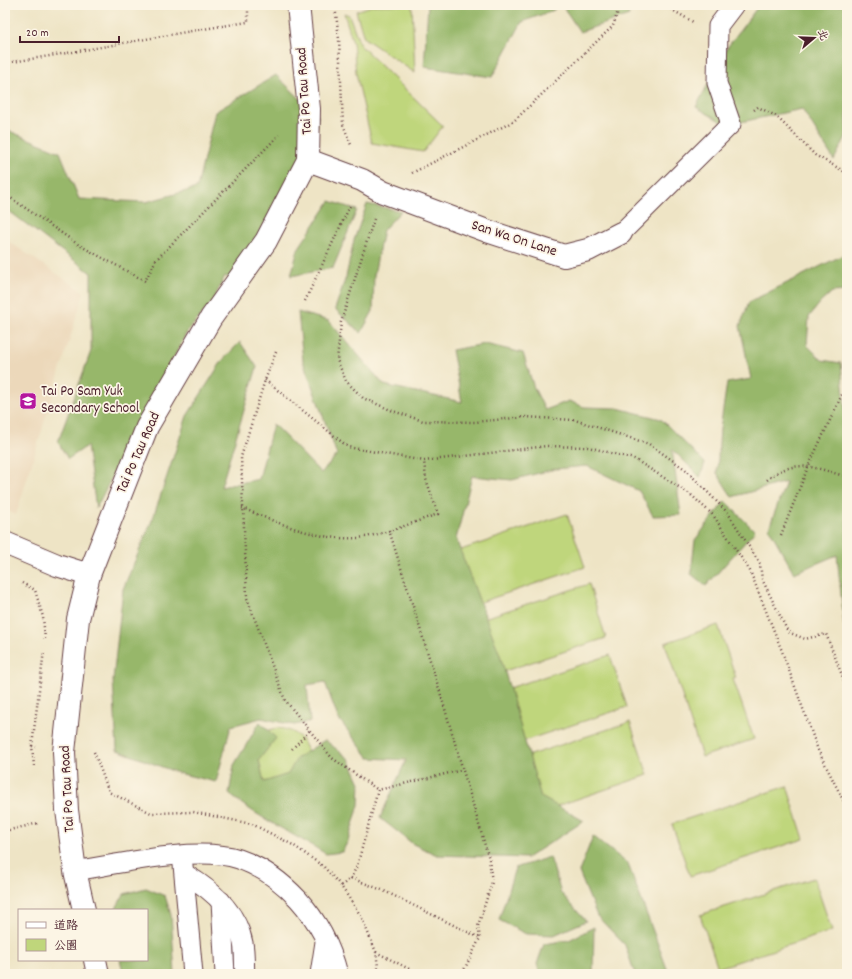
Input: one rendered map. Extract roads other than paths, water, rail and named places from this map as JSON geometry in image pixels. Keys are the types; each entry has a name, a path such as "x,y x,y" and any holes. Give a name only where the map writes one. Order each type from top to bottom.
{"street":[{"name":"Tai Po Tau Road","path":"84,909 75,871 67,810 64,752 78,619 89,575 147,427 211,318 266,241 308,160 309,109 298,5"},
{"name":"San Wa On Lane","path":"308,160 362,180 383,192 487,231 564,256 588,250 621,233"},
{"path":"5,543 57,565 89,575"},
{"path":"95,961 98,974"}],"lane":[{"name":"San Wa On Lane","path":"621,233 732,124 717,84 718,26 734,5"},
{"path":"75,871 181,854 209,854 237,858 262,869 286,886 311,914 325,938 338,974"},
{"path":"181,854 185,874 193,974"},
{"path":"185,874 204,885 221,901 235,920 243,943 245,974"},
{"path":"221,901 224,974"},
{"path":"320,974 325,938"}],"place":[{"name":"Tai Po Sam Yuk Secondary School","path":"28,401"}]}
